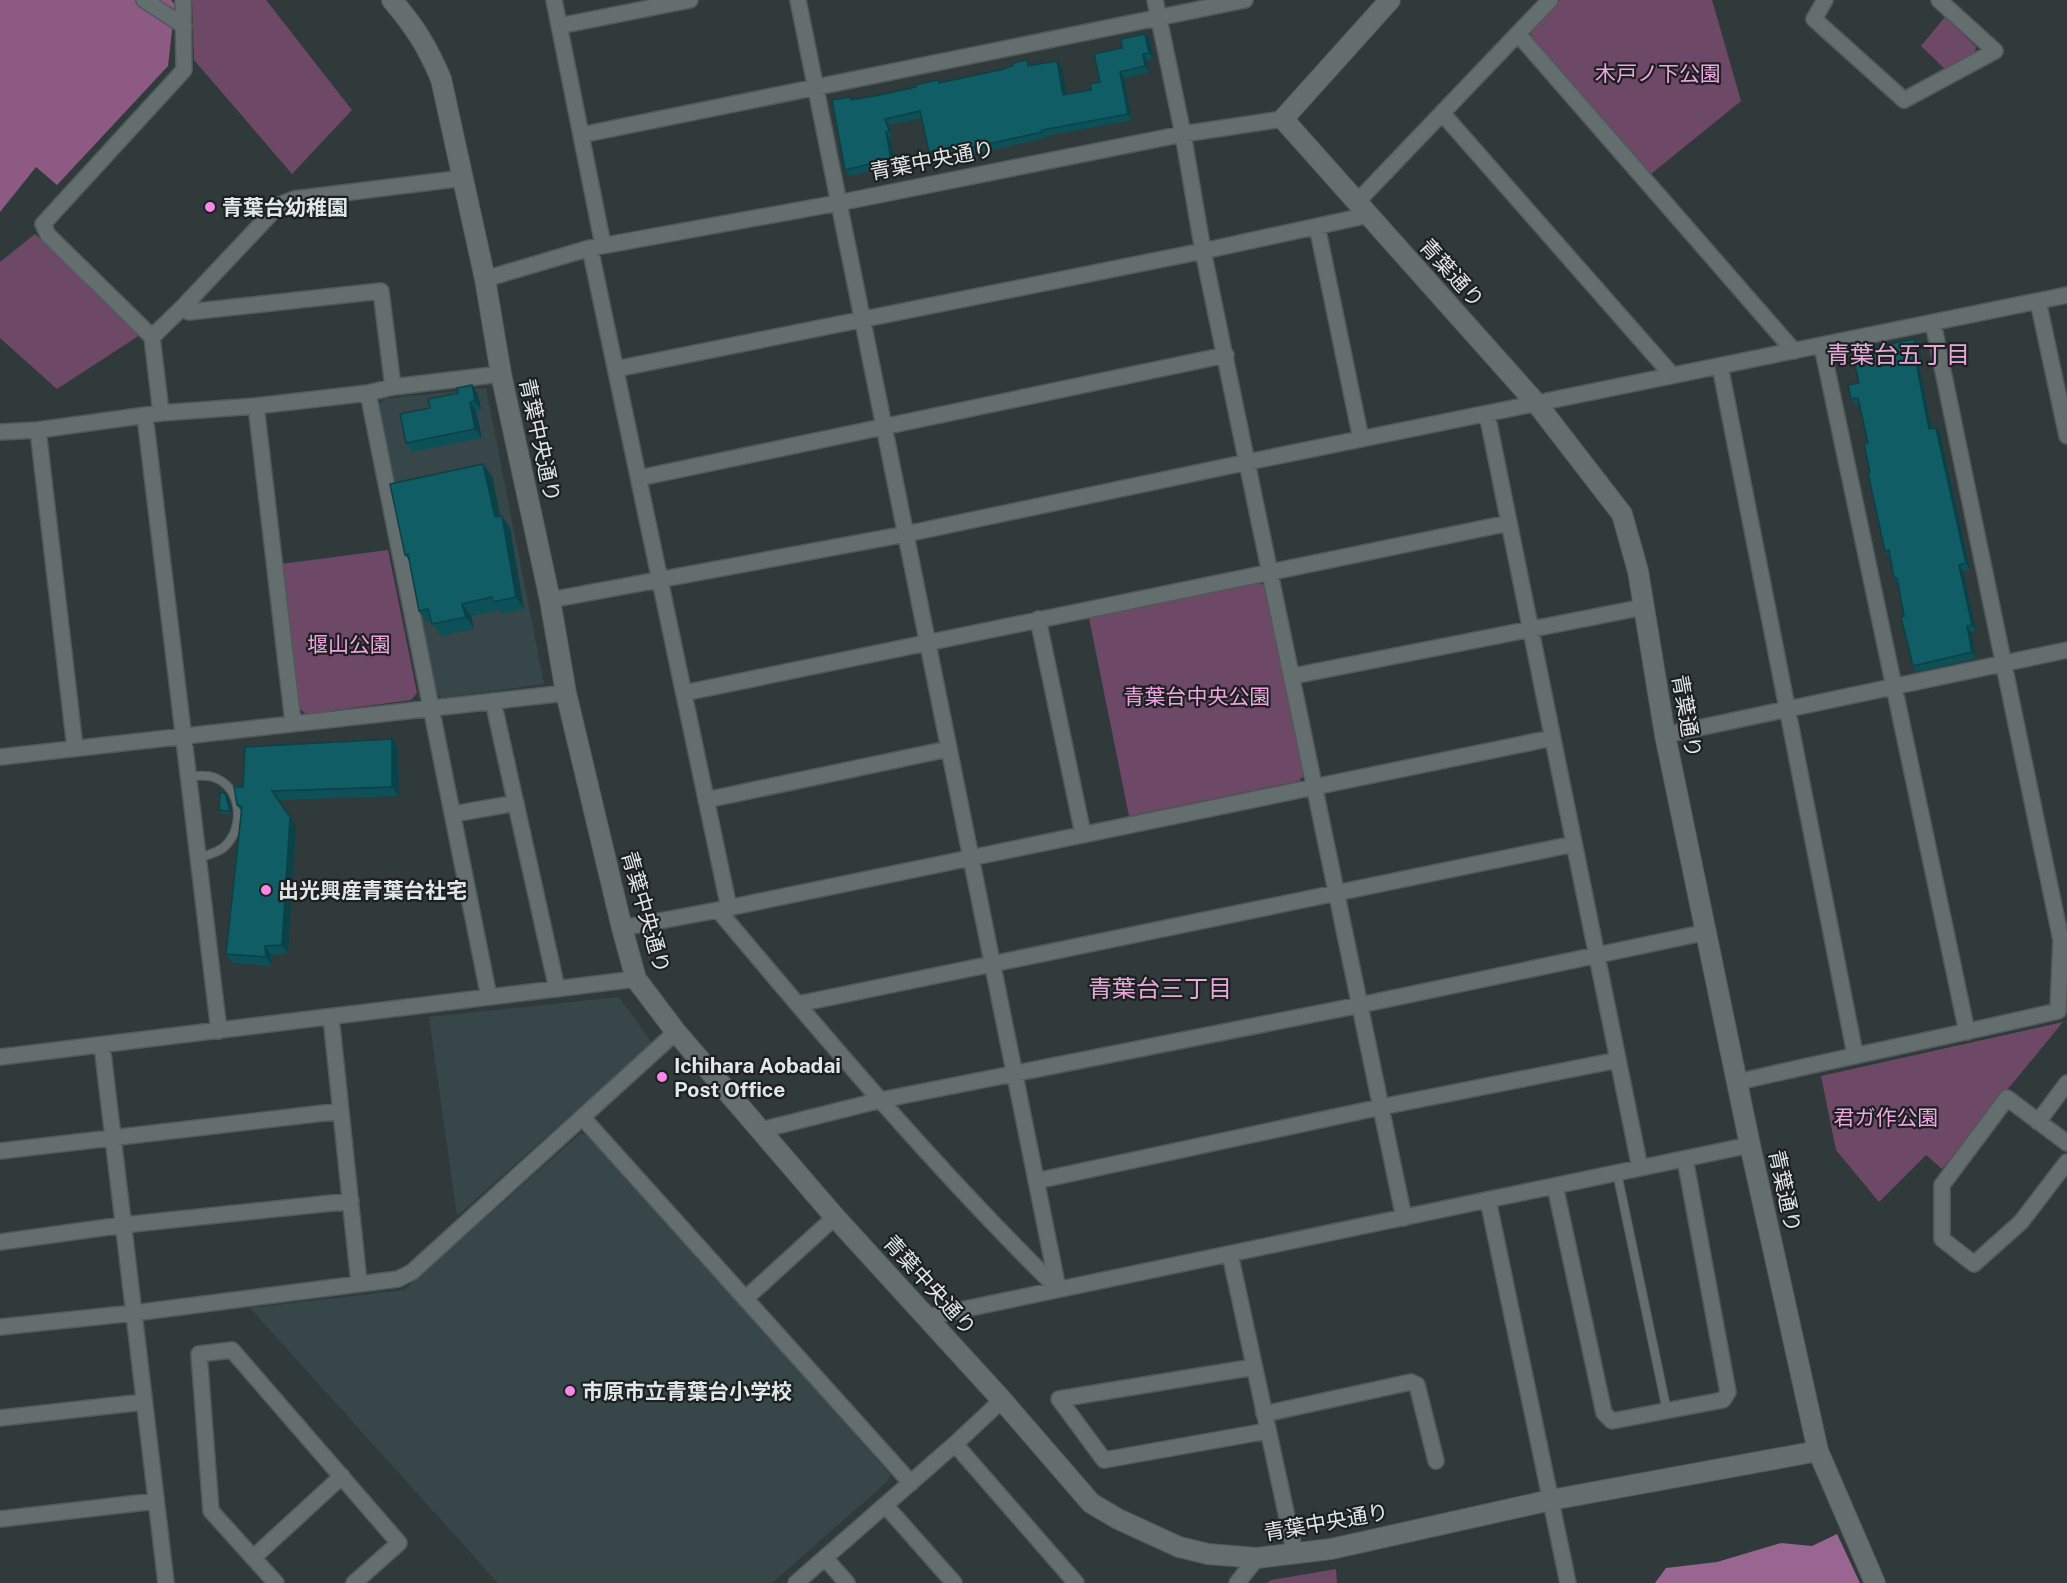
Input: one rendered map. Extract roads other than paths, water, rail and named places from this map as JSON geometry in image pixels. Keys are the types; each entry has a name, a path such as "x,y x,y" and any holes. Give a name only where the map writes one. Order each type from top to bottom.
{"street":[{"path":"144,0 184,26"},
{"path":"161,413 152,338 48,235 43,224 184,70 183,0"},
{"path":"392,0 414,25 428,48 441,79 485,279"},
{"path":"554,0 581,135 616,369 706,800 723,909 798,1004 881,1100 1017,1249 1058,1289"},
{"path":"559,26 690,0"},
{"path":"798,0 838,203 864,320 969,857 1058,1289"},
{"path":"1155,0 1183,134 1203,251 1404,1218"},
{"path":"581,135 1245,0"},
{"path":"1283,119 1390,0"},
{"path":"616,369 1203,251 1317,226 1363,209 1442,113 1550,0"},
{"path":"1825,0 1814,19 1904,100 1995,51 1939,0"},
{"path":"1518,34 1794,351"},
{"path":"1442,113 1672,375"},
{"name":"青葉中央通り","path":"1283,119 1183,134 838,203 597,246 485,279 501,374 550,600 566,693 636,979 676,1032 835,1217 1002,1400 1091,1503 1118,1520 1179,1547 1208,1554 1257,1558 1295,1554 1551,1500 1818,1452"},
{"name":"青葉通り","path":"1283,119 1537,404 1622,514 1638,571 1665,735 1750,1145 1818,1452 1875,1583"},
{"path":"152,338 279,205 294,199 464,178"},
{"path":"1317,226 1361,440"},
{"path":"183,308 189,312 381,291 393,387"},
{"path":"550,600 906,534 2067,295"},
{"path":"2038,301 2067,436"},
{"path":"1738,1082 1855,1054 2062,1014 2064,939 1933,323"},
{"path":"1822,346 1967,1032"},
{"path":"639,478 1226,355"},
{"path":"1720,366 1855,1054"},
{"path":"4,427 38,430 161,413 256,406 368,393 393,387 501,374"},
{"path":"368,393 489,997"},
{"path":"256,406 293,723"},
{"path":"1487,414 1640,1168"},
{"path":"146,416 219,1030"},
{"path":"38,430 75,748"},
{"path":"684,693 1509,523"},
{"path":"1293,676 1644,607"},
{"path":"1038,619 1083,834"},
{"path":"1665,735 2067,650"},
{"path":"0,757 566,693"},
{"path":"493,701 556,989"},
{"path":"622,928 1552,738"},
{"path":"706,800 948,749"},
{"path":"453,814 516,803"},
{"path":"798,1004 1574,844"},
{"path":"761,1130 881,1100 1360,1005 1707,932"},
{"path":"0,1054 102,1045 636,979"},
{"path":"331,1017 359,1283"},
{"path":"0,1327 134,1313 398,1279 412,1272 676,1032"},
{"path":"102,1045 166,1583"},
{"path":"1036,1181 1382,1107 1618,1060"},
{"path":"2038,1122 2067,1083"},
{"path":"2067,1143 2007,1098 1942,1185 1942,1239 1974,1264 2021,1222 2067,1162"},
{"path":"0,1151 341,1111"},
{"path":"583,1118 910,1483"},
{"path":"927,1317 1750,1145"},
{"path":"1555,1186 1604,1413 1612,1421 1724,1400 1728,1392 1685,1159"},
{"path":"1488,1200 1568,1583"},
{"path":"0,1242 123,1225 351,1201"},
{"path":"745,1299 835,1217"},
{"path":"1230,1254 1295,1554"},
{"path":"276,1583 211,1511 199,1354 232,1350 399,1543 354,1583"},
{"path":"1254,1367 1059,1399 1104,1460 1267,1431"},
{"path":"1264,1414 1411,1382 1417,1385 1436,1461"},
{"path":"796,1583 1002,1400"},
{"path":"0,1418 144,1402"},
{"path":"955,1444 1076,1583"},
{"path":"253,1558 342,1476"},
{"path":"0,1519 156,1501"},
{"path":"885,1505 954,1583"},
{"path":"825,1558 847,1583"},
{"path":"1237,1583 1257,1558"}],"lane":[{"path":"190,776 213,777 231,788 238,809 236,829 228,844 213,854 199,857"},
{"path":"1617,1173 1666,1411"}],"place":[{"name":"青葉台幼稚園","path":"210,207"},
{"name":"出光興産青葉台社宅","path":"266,890"},
{"name":"Ichihara Aobadai Post Office","path":"662,1077"},
{"name":"市原市立青葉台小学校","path":"570,1391"}],"district":[{"name":"青葉台五丁目","path":"1898,354"},
{"name":"青葉台三丁目","path":"1160,988"}],"park label":[{"name":"木戸ノ下公園","path":"1658,73"},
{"name":"堰山公園","path":"349,644"},
{"name":"青葉台中央公園","path":"1197,696"},
{"name":"君ガ作公園","path":"1886,1117"}]}
